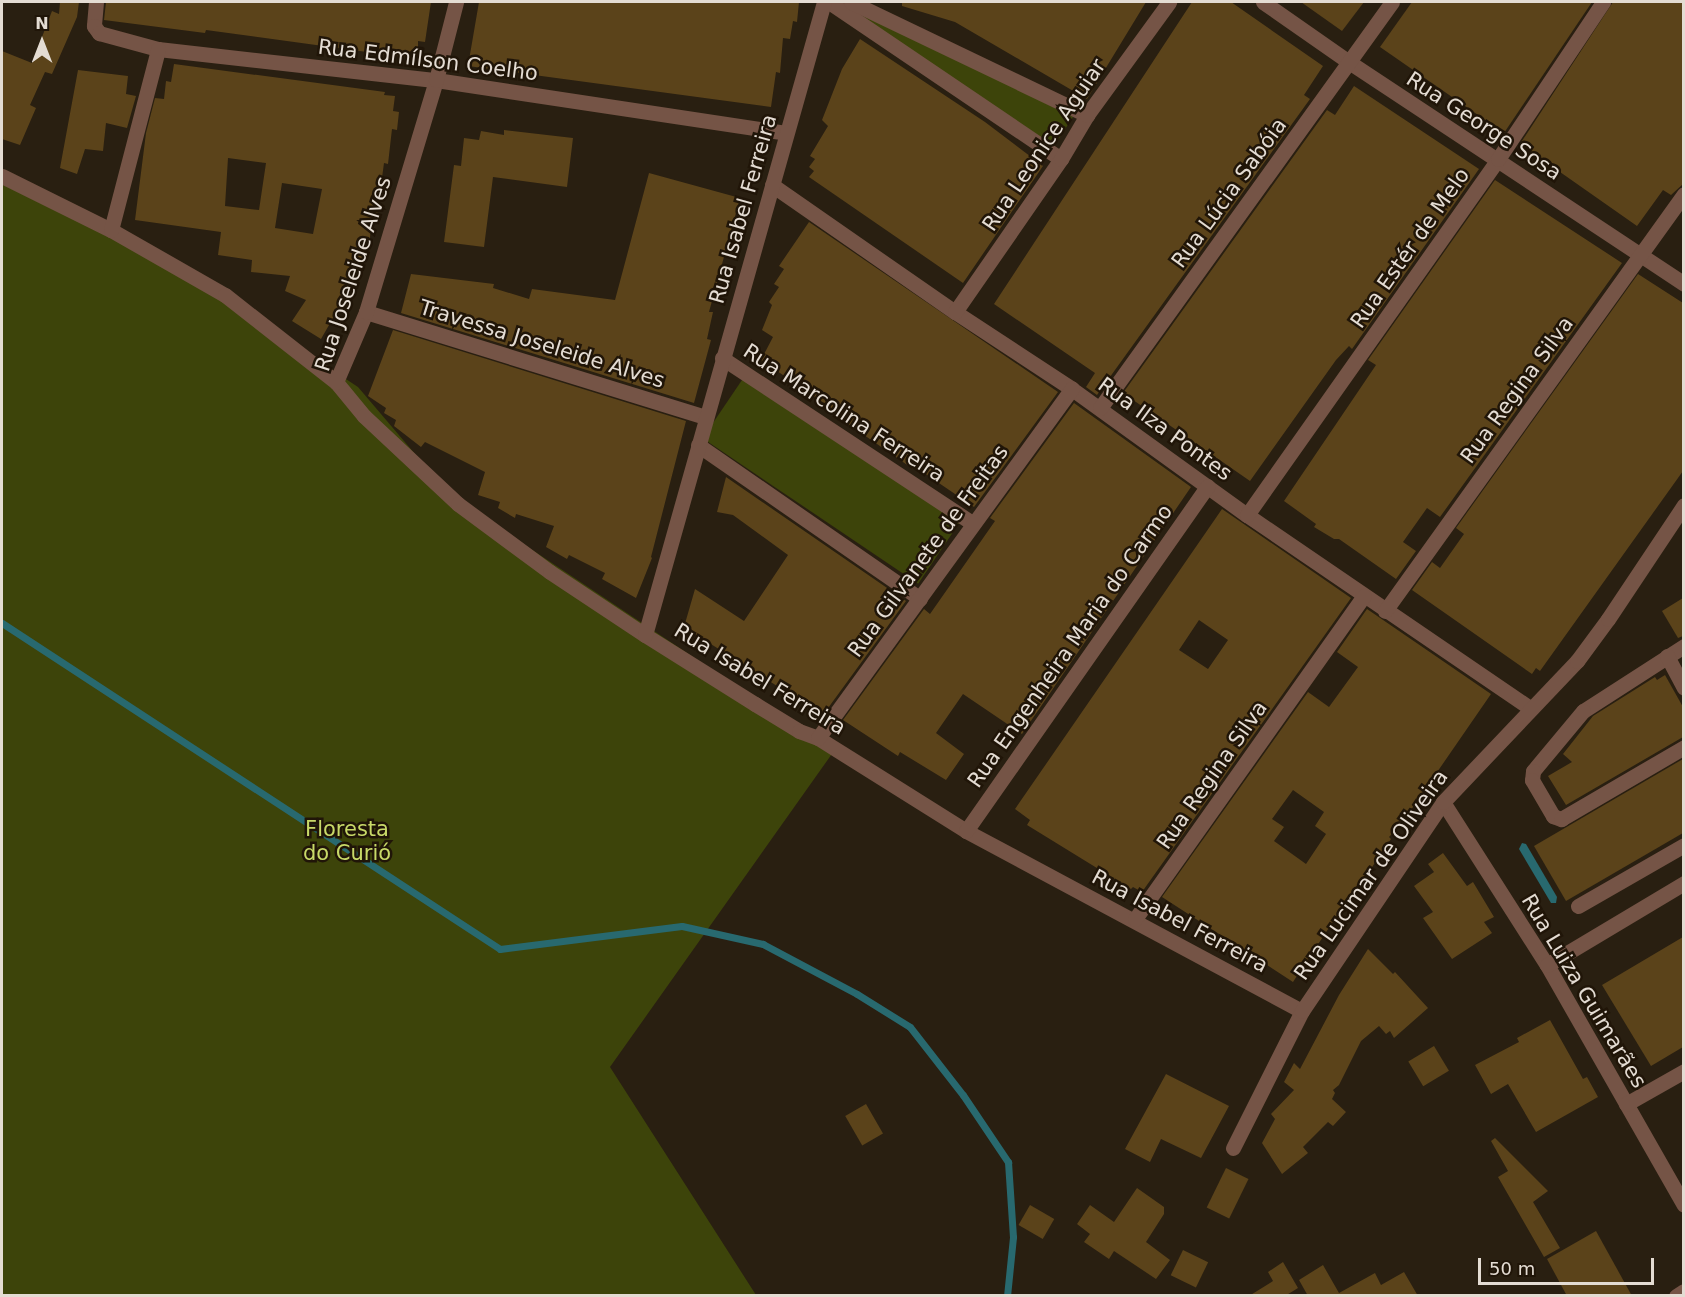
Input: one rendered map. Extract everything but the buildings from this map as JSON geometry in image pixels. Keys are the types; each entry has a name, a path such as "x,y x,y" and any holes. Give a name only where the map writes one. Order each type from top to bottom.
{"street":[{"name":"Rua Edmílson Coelho","path":"96,2 94,26 99,33 158,49 436,80 786,133"},
{"name":"Rua Joseleide Alves","path":"456,2 436,80 366,312 336,382 371,423 458,504 550,572 645,634"},
{"name":"Rua Isabel Ferreira","path":"824,2 645,634 763,710 799,731 818,738 966,831 1135,919 1302,1011"},
{"path":"829,2 1061,159"},
{"path":"851,2 1087,115"},
{"name":"Rua Leonice Aguiar","path":"955,312 1061,159 1087,115 1169,2"},
{"name":"Rua George Sosa","path":"1263,2 1349,62 1683,284"},
{"name":"Rua Lúcia Sabóia","path":"1100,408 1392,2"},
{"name":"Rua Estér de Melo","path":"1247,515 1498,159 1603,2"},
{"path":"111,230 158,49"},
{"path":"2,176 111,230 225,295 336,382"},
{"name":"Rua Ilza Pontes","path":"772,185 955,312 1100,408 1364,597 1531,709"},
{"name":"Rua Regina Silva","path":"1385,611 1539,393 1642,255 1683,194"},
{"name":"Travessa Joseleide Alves","path":"366,312 706,417"},
{"name":"Rua Marcolina Ferreira","path":"722,358 972,523"},
{"name":"Rua Gilvanete de Freitas","path":"818,738 921,599 972,523 1072,389"},
{"path":"698,445 921,599"},
{"name":"Rua Engenheira Maria do Carmo","path":"966,831 1208,486"},
{"name":"Rua Lucimar de Oliveira","path":"1233,1148 1302,1011 1443,802 1576,661 1608,619 1683,505"},
{"name":"Rua Regina Silva","path":"1135,919 1364,597"},
{"path":"1683,646 1583,711 1533,771 1532,780 1553,816 1561,819 1683,747"},
{"path":"1667,656 1683,688"},
{"name":"Rua Luiza Guimarães","path":"1443,802 1546,964 1683,1205"},
{"path":"1578,906 1683,845"},
{"path":"1546,964 1683,883"},
{"path":"1626,1104 1683,1071"},
{"path":"1676,1296 1683,1291"}],"green space":[{"path":"864,11 1073,117 1054,146 862,17"},
{"name":"Floresta do Curió","path":"2,180 158,255 358,387 450,495 834,751 610,1067 756,1295 2,1295"},
{"path":"744,377 960,522 918,584 703,438"}],"water":[{"path":"1522,843 1526,844 1557,897 1556,903 1551,903 1519,849"}],"waterway":[{"path":"2,623 500,949 682,926 763,944 857,994 910,1027 963,1095 1008,1162 1013,1237 1007,1296"}]}
